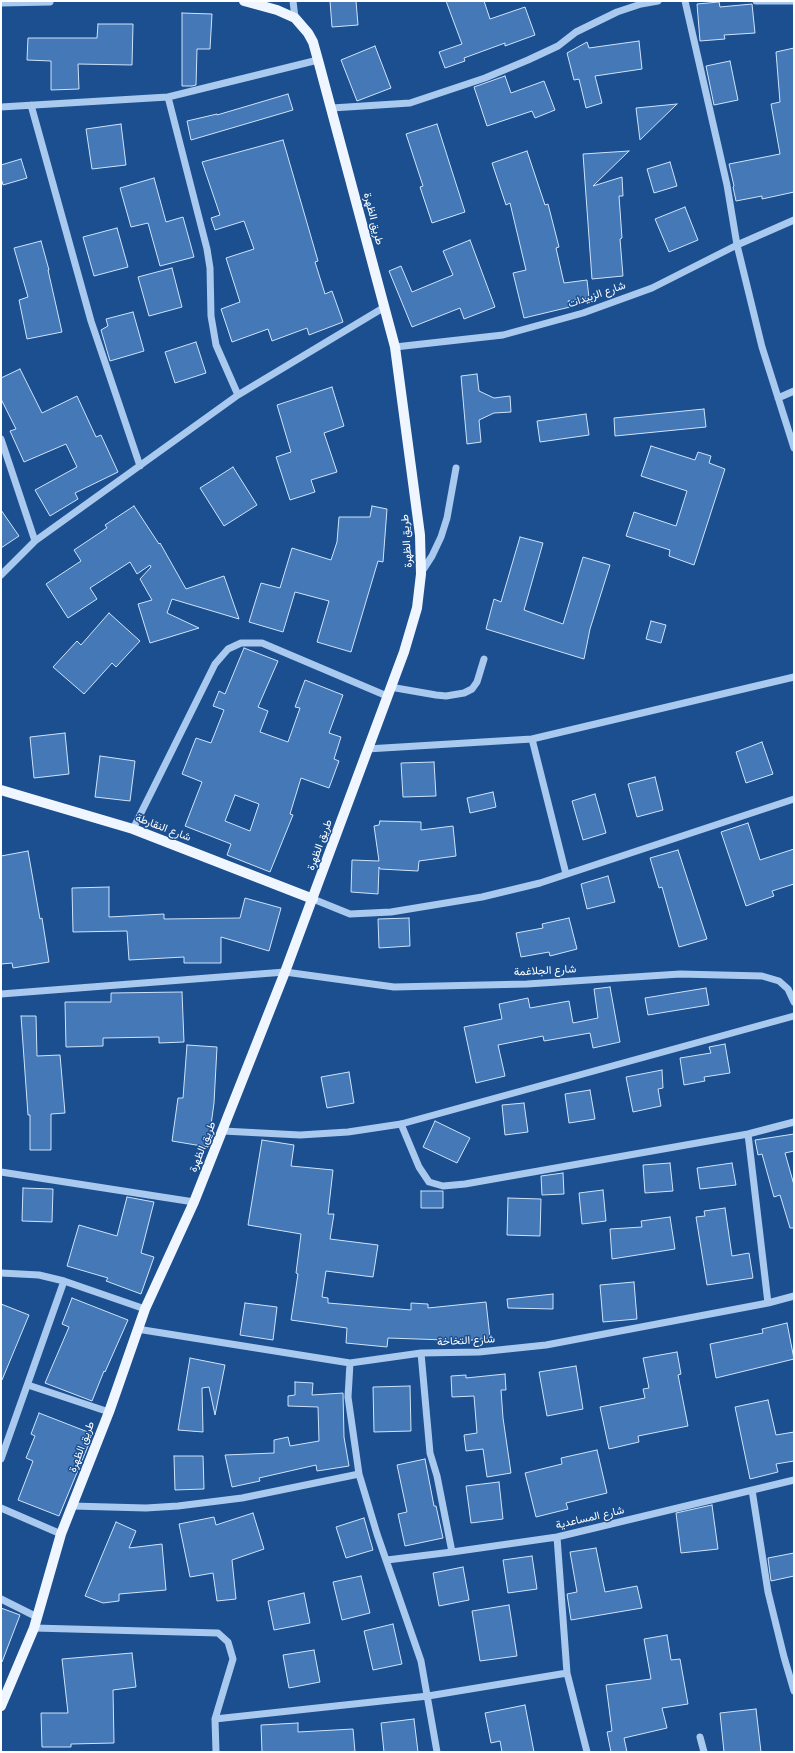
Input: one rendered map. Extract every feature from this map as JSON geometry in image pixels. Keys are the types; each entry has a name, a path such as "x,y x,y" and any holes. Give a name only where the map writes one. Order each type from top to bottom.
{"main road":[{"name":"طريق الظهرة","path":"2,1701 34,1628 61,1534 109,1412 137,1329 194,1202 313,899 404,652 417,608 421,574 420,535 395,347 383,308 332,108 313,42 308,33 294,18 277,10 244,1"},
{"name":"شارع النقارطة","path":"1,790 133,829 313,899"}],"street":[{"path":"293,1 294,18"},
{"path":"332,108 410,103 485,78 528,60 558,46 576,32 617,12 641,4 658,1"},
{"path":"685,1 727,185 737,245 762,347 794,448"},
{"path":"756,1 794,2"},
{"path":"1,3 50,2"},
{"path":"1,107 168,96 318,60"},
{"path":"168,96 207,249 210,268 211,316 216,345 238,396"},
{"path":"31,105 91,321 140,466"},
{"name":"شارع الزبيدات","path":"395,347 503,336 583,313 652,288 737,245 794,220"},
{"path":"1,575 35,541 238,396 383,308"},
{"path":"778,398 794,392"},
{"path":"1,440 2,448 35,541"},
{"path":"421,574 441,537 447,518 456,468"},
{"path":"133,829 214,664 228,649 241,643 262,643 389,691 446,696 464,693 472,689 477,682 484,659"},
{"path":"367,749 532,739 794,677"},
{"path":"532,739 566,874"},
{"path":"313,899 350,914 391,912 482,897 540,883 794,799"},
{"name":"شارع الجلاغمة","path":"1,994 285,972 394,987 527,984 680,974 762,976 779,981 788,989 794,1002"},
{"path":"223,1131 300,1135 348,1132 402,1124 794,1016"},
{"path":"402,1124 418,1167 429,1182 443,1186 465,1184 748,1134 794,1122"},
{"path":"748,1134 768,1303"},
{"path":"1,1172 194,1202"},
{"path":"1,1273 39,1275 64,1281 145,1309"},
{"path":"1,1459 64,1281"},
{"name":"شارع التخاخة","path":"137,1329 350,1363 421,1353 478,1352 546,1345 768,1303 794,1296"},
{"path":"421,1353 430,1453 437,1476 452,1552"},
{"path":"350,1363 348,1397 359,1474 377,1534 421,1661 437,1752"},
{"path":"28,1385 109,1412"},
{"path":"72,1506 146,1508 178,1506 242,1498 359,1474"},
{"name":"شارع المساعدية","path":"387,1560 557,1537 794,1480"},
{"path":"752,1490 768,1592 794,1691"},
{"path":"1,1508 61,1534"},
{"path":"557,1537 567,1673 587,1752"},
{"path":"1,1599 36,1617"},
{"path":"34,1628 218,1633 224,1637 228,1642 233,1659 215,1718 216,1752"},
{"path":"215,1718 428,1696 567,1673"},
{"path":"700,1737 704,1752"}],"building":[{"path":"330,1 356,1 358,25 332,27"},
{"path":"446,1 484,1 490,19 525,7 535,35 505,46 505,43 464,58 465,61 445,68 439,52 462,44"},
{"path":"719,2 720,7 752,4 755,33 724,35 725,39 700,41 697,4"},
{"path":"182,13 212,14 210,49 197,49 196,85 192,86 182,86"},
{"path":"98,24 133,24 132,65 78,64 79,89 51,90 51,61 27,60 28,38 97,38"},
{"path":"639,41 642,69 595,76 602,103 586,108 579,79 574,80 567,53 587,42 589,48"},
{"path":"375,46 391,88 357,101 341,60"},
{"path":"794,48 794,192 762,199 762,196 736,201 729,164 780,154 771,104 780,102 776,52"},
{"path":"730,61 738,100 714,105 706,66"},
{"path":"505,76 511,93 544,81 555,110 535,118 532,111 487,126 474,87"},
{"path":"288,94 293,110 191,140 187,121 217,115"},
{"path":"677,104 640,140 636,108"},
{"path":"121,124 126,165 92,169 86,129"},
{"path":"437,124 465,212 432,223 420,187 423,186 406,134"},
{"path":"283,140 318,261 315,262 325,294 332,291 343,322 309,335 307,328 272,341 268,329 232,342 221,309 240,302 226,258 254,249 244,221 215,230 211,218 220,215 202,162"},
{"path":"527,151 545,205 548,204 559,247 556,248 564,283 587,280 589,298 568,301 570,307 524,318 513,273 526,270 510,203 506,205 492,163"},
{"path":"629,151 593,186 622,177 623,196 619,196 623,276 592,279 583,154"},
{"path":"21,159 27,178 3,185 1,178 1,165"},
{"path":"670,162 677,186 654,193 647,169"},
{"path":"154,178 166,222 183,217 194,257 160,266 148,223 131,227 120,188"},
{"path":"685,207 698,240 669,252 655,219"},
{"path":"117,228 128,267 94,276 83,237"},
{"path":"470,240 495,307 464,319 460,308 412,327 389,271 401,266 412,292 453,275 443,251"},
{"path":"41,241 49,270 62,332 27,339 19,300 28,297 14,248"},
{"path":"172,268 182,307 149,316 138,277"},
{"path":"133,312 144,351 110,361 101,330 108,326 106,319"},
{"path":"196,342 206,373 175,383 165,352"},
{"path":"20,369 42,413 77,396 96,437 101,435 118,472 75,493 78,499 50,516 35,490 77,467 66,444 24,462 10,431 16,429 1,399 1,378"},
{"path":"477,374 479,391 494,398 510,396 511,412 494,413 479,420 481,442 467,444 461,376"},
{"path":"332,387 344,426 324,433 337,472 311,480 315,492 290,500 276,457 291,452 277,405"},
{"path":"704,409 706,427 615,436 614,418"},
{"path":"586,414 589,435 540,442 537,421"},
{"path":"651,446 695,460 698,452 711,456 709,463 725,469 694,565 669,556 670,550 626,536 634,512 676,526 687,491 641,476"},
{"path":"233,467 257,505 224,526 200,488"},
{"path":"134,506 159,544 160,543 186,589 224,576 239,619 172,599 167,613 199,628 150,643 138,604 152,600 140,579 151,567 150,565 137,574 130,562 90,588 97,599 68,618 46,584 81,561 74,550 107,528 105,525"},
{"path":"372,506 387,509 383,562 378,561 351,652 317,642 329,601 295,592 283,632 249,622 261,583 280,588 292,548 331,560 337,542 339,517 370,517"},
{"path":"1,510 19,536 1,548"},
{"path":"520,537 543,543 524,610 563,624 583,557 610,565 590,629 584,659 486,629 494,599 501,602"},
{"path":"109,613 140,641 116,667 112,663 84,694 53,667 77,641 81,645"},
{"path":"651,621 666,625 661,643 646,639"},
{"path":"244,648 278,661 258,707 268,711 260,732 288,742 300,708 295,707 305,680 343,695 329,733 341,737 334,759 339,761 329,788 301,778 290,814 293,815 270,872 227,855 231,844 185,826 202,782 182,774 196,738 211,743 224,710 213,706 219,691 225,694","holes":["235,795 259,804 250,831 225,821"]},
{"path":"65,733 69,774 34,778 30,737"},
{"path":"762,742 773,774 746,783 736,752"},
{"path":"100,756 135,761 130,801 95,797"},
{"path":"434,762 436,796 403,797 401,763"},
{"path":"655,777 663,810 637,817 628,784"},
{"path":"493,792 496,807 470,813 467,798"},
{"path":"595,794 606,833 583,840 572,801"},
{"path":"380,821 421,822 421,830 453,826 456,856 419,861 418,871 380,869 379,867 378,894 351,892 352,860 379,861 374,826 379,825"},
{"path":"748,823 760,860 794,849 794,884 772,891 774,896 746,906 721,832"},
{"path":"678,850 707,939 679,947 662,887 659,888 650,858"},
{"path":"28,851 40,919 42,918 49,962 13,968 12,963 1,964 1,856"},
{"path":"608,876 615,902 587,909 581,884"},
{"path":"109,887 109,917 164,914 164,919 240,918 245,898 281,908 269,951 221,937 221,963 184,963 184,957 129,960 127,931 73,932 72,888"},
{"path":"409,918 410,946 379,948 378,919"},
{"path":"569,918 577,949 550,956 549,952 521,957 516,933 543,928 542,924"},
{"path":"610,987 620,1042 593,1048 590,1033 544,1041 543,1036 498,1045 505,1076 476,1083 464,1027 502,1019 499,1004 528,998 530,1008 569,1001 573,1023 598,1018 594,989"},
{"path":"706,988 709,1005 648,1015 645,998"},
{"path":"182,992 184,1042 159,1043 159,1037 103,1038 103,1046 66,1047 65,1002 111,1002 111,993"},
{"path":"21,1016 36,1016 37,1056 60,1055 65,1113 51,1114 51,1150 30,1150 30,1115 28,1115"},
{"path":"725,1044 730,1073 704,1077 705,1081 684,1085 680,1058 711,1053 709,1047"},
{"path":"187,1045 217,1047 214,1103 208,1147 172,1141 178,1098 183,1098"},
{"path":"662,1070 663,1088 658,1089 661,1106 633,1112 626,1077"},
{"path":"349,1072 354,1103 327,1108 321,1077"},
{"path":"590,1090 595,1119 569,1123 565,1094"},
{"path":"524,1103 528,1132 505,1135 502,1105"},
{"path":"435,1121 470,1138 457,1163 423,1147"},
{"path":"794,1134 794,1151 785,1153 794,1185 794,1228 790,1228 780,1195 774,1197 762,1154 758,1155 755,1140"},
{"path":"262,1140 294,1145 291,1166 333,1170 328,1214 334,1214 330,1239 378,1245 373,1277 326,1271 322,1297 328,1298 328,1303 411,1310 411,1303 428,1304 428,1308 486,1302 490,1338 446,1343 446,1340 388,1338 387,1347 346,1343 347,1328 291,1320 298,1274 296,1273 301,1234 248,1225"},
{"path":"670,1163 673,1191 645,1193 643,1165"},
{"path":"732,1163 736,1185 700,1189 697,1168"},
{"path":"563,1173 564,1194 542,1195 541,1176"},
{"path":"23,1188 53,1189 52,1222 22,1221"},
{"path":"603,1190 606,1221 582,1224 579,1193"},
{"path":"421,1191 443,1191 443,1208 421,1208"},
{"path":"127,1197 154,1202 141,1253 154,1257 141,1294 106,1281 108,1278 67,1266 79,1225 117,1236"},
{"path":"508,1198 541,1199 540,1236 507,1235"},
{"path":"725,1208 732,1256 749,1253 753,1278 707,1285 696,1217 705,1216 704,1211"},
{"path":"670,1217 675,1249 612,1259 610,1229 642,1227 641,1221"},
{"path":"634,1282 637,1319 603,1322 600,1285"},
{"path":"553,1294 553,1309 508,1308 507,1299"},
{"path":"72,1298 128,1320 105,1372 104,1371 92,1401 45,1383 69,1327 62,1324"},
{"path":"245,1303 277,1307 273,1340 240,1335"},
{"path":"1,1304 29,1315 2,1380 1,1380"},
{"path":"787,1323 794,1359 716,1378 710,1344 763,1333 762,1329"},
{"path":"677,1352 681,1374 678,1375 688,1426 638,1436 639,1442 609,1449 600,1407 645,1398 643,1389 649,1388 643,1358"},
{"path":"190,1358 225,1365 215,1415 209,1387 202,1388 203,1432 178,1430"},
{"path":"576,1366 583,1409 547,1416 539,1372"},
{"path":"505,1374 506,1390 501,1390 503,1418 511,1473 487,1477 483,1449 466,1451 464,1435 477,1433 474,1396 452,1397 451,1376 466,1375 466,1378"},
{"path":"295,1382 313,1383 312,1395 343,1393 344,1437 349,1466 317,1471 316,1465 259,1478 260,1481 232,1487 225,1455 274,1453 274,1440 288,1437 290,1446 319,1441 318,1407 288,1406 288,1396 295,1395"},
{"path":"410,1386 411,1431 374,1432 373,1387"},
{"path":"768,1400 776,1435 794,1432 794,1461 776,1464 778,1472 750,1479 735,1407"},
{"path":"39,1413 93,1434 59,1516 18,1500 33,1461 26,1458 35,1436 31,1434"},
{"path":"597,1450 607,1493 566,1503 568,1509 536,1517 525,1473 562,1464 561,1458"},
{"path":"174,1456 203,1456 204,1489 175,1490"},
{"path":"425,1459 434,1506 436,1506 443,1538 405,1546 398,1514 407,1512 397,1465"},
{"path":"499,1482 503,1519 471,1523 466,1486"},
{"path":"712,1505 718,1549 681,1553 676,1513"},
{"path":"253,1513 264,1549 232,1560 236,1599 217,1601 213,1573 190,1577 179,1524 214,1517 216,1525"},
{"path":"364,1518 373,1550 346,1558 336,1527"},
{"path":"116,1522 136,1531 129,1548 162,1544 166,1590 119,1594 119,1601 103,1603 85,1596"},
{"path":"596,1548 605,1592 637,1586 642,1608 571,1620 567,1594 577,1592 570,1552"},
{"path":"794,1553 794,1576 771,1581 768,1558"},
{"path":"532,1556 537,1589 508,1593 503,1560"},
{"path":"463,1567 469,1600 439,1606 433,1573"},
{"path":"361,1576 370,1613 342,1620 333,1582"},
{"path":"304,1593 310,1623 274,1630 268,1601"},
{"path":"509,1605 517,1656 480,1661 472,1611"},
{"path":"1,1608 20,1615 2,1662 1,1661"},
{"path":"393,1624 402,1664 373,1670 364,1631"},
{"path":"667,1635 671,1660 680,1659 688,1704 662,1708 667,1728 624,1738 627,1752 611,1752 607,1732 612,1731 606,1685 651,1679 644,1639"},
{"path":"314,1650 320,1682 289,1688 283,1655"},
{"path":"132,1653 136,1687 113,1690 114,1743 71,1744 71,1747 42,1747 41,1713 68,1713 62,1659"},
{"path":"525,1705 534,1752 502,1752 500,1741 491,1743 485,1713"},
{"path":"756,1709 761,1752 724,1752 720,1713"},
{"path":"414,1719 418,1752 384,1752 381,1723"},
{"path":"298,1723 298,1732 353,1729 355,1752 262,1752 261,1725"}]}
